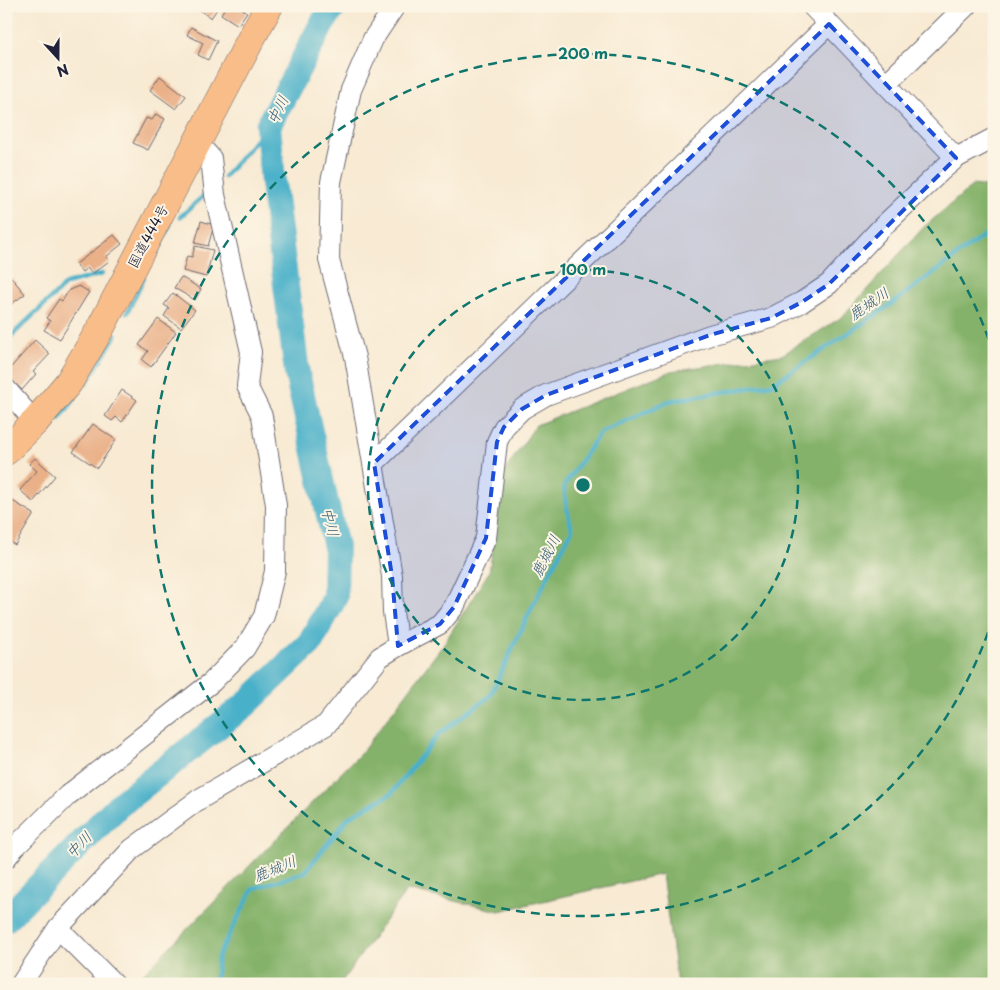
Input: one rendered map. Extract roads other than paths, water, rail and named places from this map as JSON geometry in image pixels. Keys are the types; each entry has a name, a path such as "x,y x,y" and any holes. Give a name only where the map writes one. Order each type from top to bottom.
{"highway":[{"name":"国道444号","path":"6,451 35,422 74,374 99,331 253,35 270,6"}],"street":[{"path":"395,6 373,39 351,90 330,182 329,260 355,357 374,463 392,576 393,612 398,646"},
{"path":"812,6 956,158"},
{"path":"886,84 966,6"},
{"path":"374,463 829,24"},
{"path":"21,984 58,928 132,849 198,800 326,725 380,657 440,624 454,607 486,538 497,442 504,426 522,408 546,395 710,335 771,318 802,302 829,284 880,229 943,168 956,158 994,138"},
{"path":"6,858 14,847 68,795 212,682 245,648 264,616 275,571 276,505 262,416 247,386 251,352 215,195 211,158 197,142"},
{"path":"6,389 35,422"},
{"path":"58,928 114,984"}],"waterway":[{"name":"中川","path":"6,919 118,806 245,705 310,643 335,597 336,547 297,373 273,182 268,126 322,24 334,6"},
{"path":"224,177 268,126"},
{"path":"180,217 208,192"},
{"path":"154,257 170,225"},
{"name":"鹿城川","path":"215,984 218,956 253,889 305,872 349,817 391,794 439,734 490,696 531,609 572,530 564,486 600,433 669,401 772,384 889,306 994,228"},
{"path":"6,341 66,284 102,274"},
{"path":"127,313 144,278"},
{"path":"86,384 116,335"},
{"path":"59,419 75,399"},
{"path":"6,469 30,449"}]}
